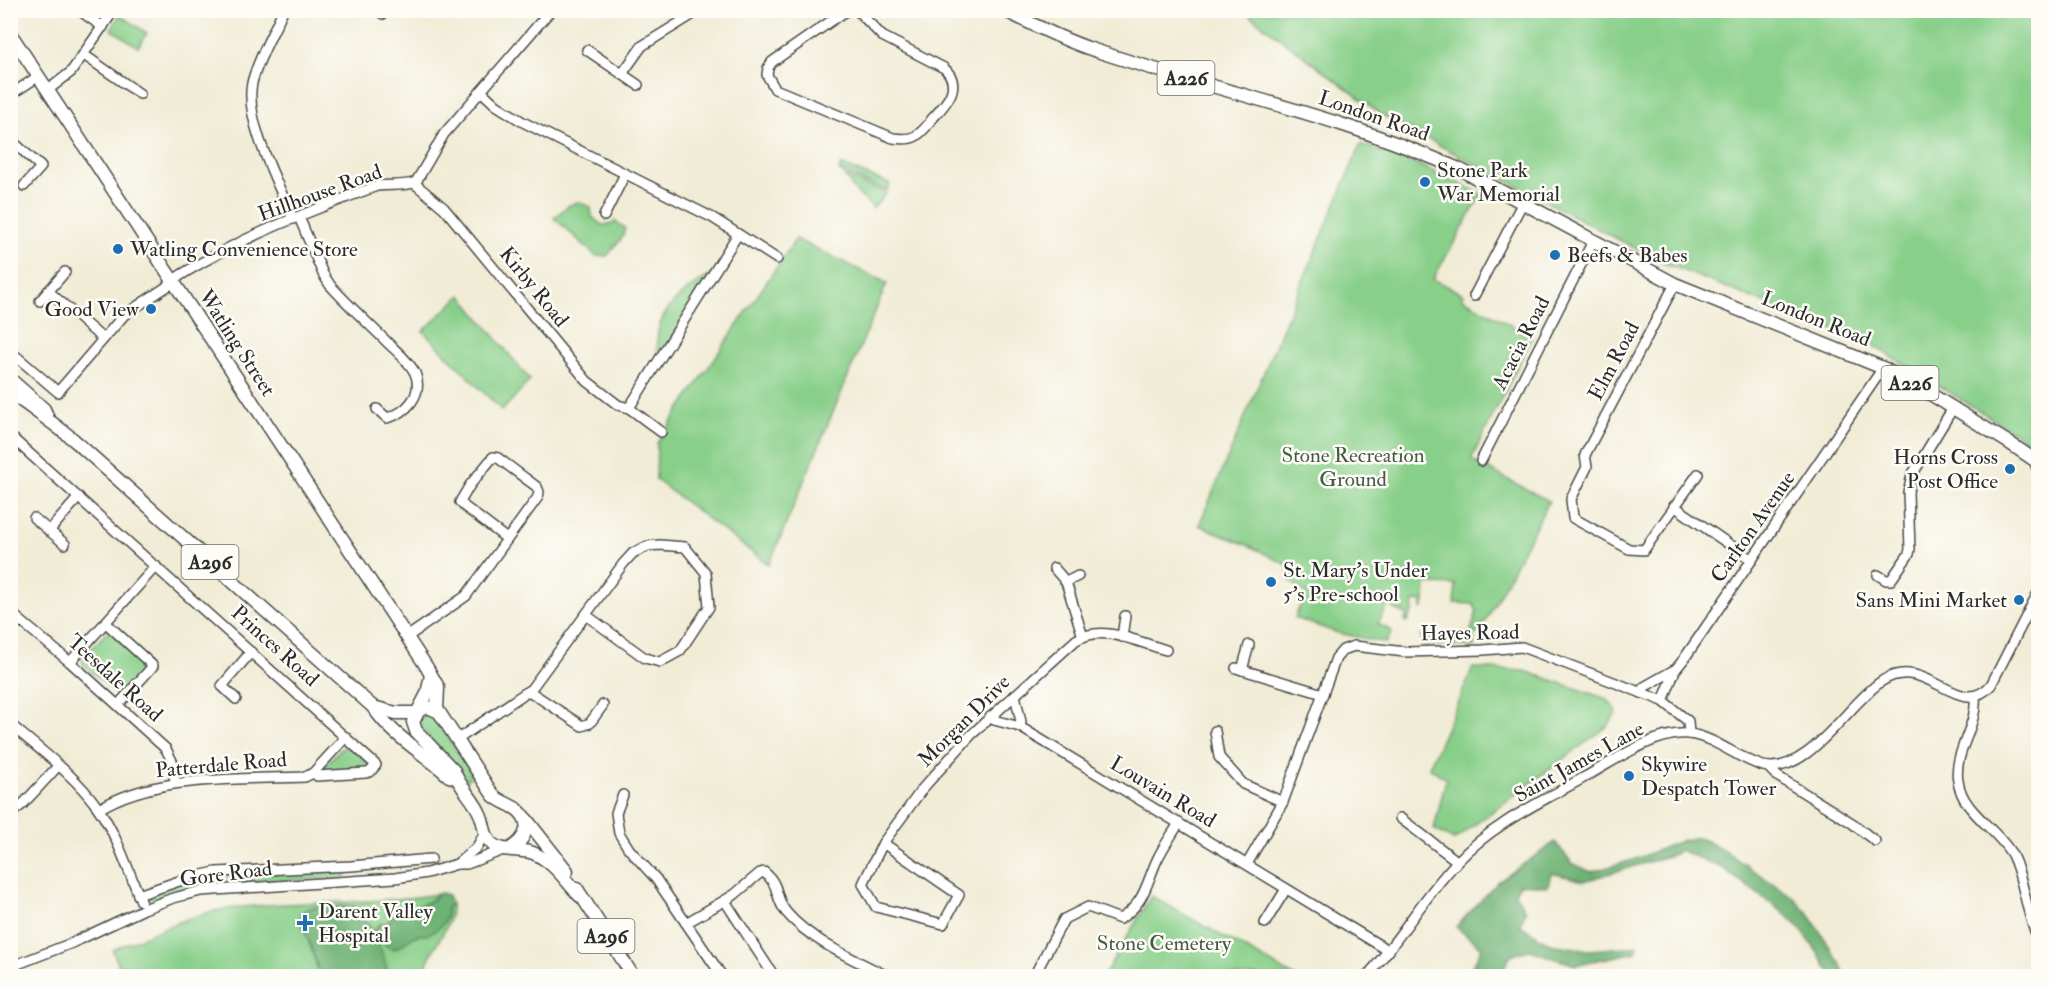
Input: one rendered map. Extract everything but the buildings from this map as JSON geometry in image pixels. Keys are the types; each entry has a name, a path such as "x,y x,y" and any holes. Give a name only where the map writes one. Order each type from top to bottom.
{"main road":[{"name":"London Road","path":"1004,10 1090,49 1395,141 1463,171 1675,284 1883,368 1953,408 2038,463"},
{"name":"Watling Street","path":"10,33 431,675 438,687 437,710"},
{"name":"Princes Road","path":"10,379 44,409 47,417"},
{"name":"Princes Road","path":"10,392 36,412 47,417 373,707 383,722 404,742 449,776 456,778"},
{"path":"373,707 396,713 417,712 428,707 437,710 493,795 520,812 526,821 527,830 519,842 508,849 493,844 485,832 479,811 456,778 454,771 416,731 413,722 417,712 427,694 431,675"},
{"name":"A296","path":"520,812 568,872 580,896 633,976"},
{"name":"A296","path":"508,849 530,852 548,861 580,896"}],"street":[{"path":"79,10 103,27"},
{"path":"48,90 71,72 114,10"},
{"path":"283,10 253,81 251,108 255,127 296,218 330,285 401,355 415,373 416,395 412,403 397,415 387,418 377,409"},
{"path":"622,74 642,46 700,10"},
{"path":"848,10 771,62 767,73 771,86 893,138 904,139 915,136 950,98 953,87 952,77 944,68 882,36 856,10"},
{"name":"Hillhouse Road","path":"10,351 58,392 129,311 216,254 296,218 377,186 414,183 420,177 440,140 546,12"},
{"path":"587,50 638,85"},
{"path":"84,55 140,94"},
{"path":"10,94 39,76"},
{"path":"481,91 496,105 523,122 713,218 777,260"},
{"path":"10,140 41,167 24,186"},
{"path":"604,216 625,174"},
{"name":"Kirby Road","path":"414,183 444,208 587,381 618,405 629,408 661,432"},
{"path":"1474,296 1522,202"},
{"path":"629,408 738,234"},
{"name":"Acacia Road","path":"1481,461 1593,241"},
{"path":"40,302 65,272"},
{"name":"Elm Road","path":"1674,506 1644,550 1629,549 1573,518 1571,499 1587,468 1585,455 1675,284"},
{"path":"48,291 103,339"},
{"name":"Carlton Avenue","path":"1641,693 1644,687 1676,669 1883,368"},
{"path":"1878,575 1887,580 1892,579 1909,554 1908,492 1912,476 1953,408"},
{"name":"Princes Road","path":"10,436 376,764 375,767"},
{"path":"406,637 464,598 538,497 539,491 498,458 493,457 466,490 460,502 507,539"},
{"path":"1698,474 1674,506 1752,560"},
{"path":"49,531 79,497"},
{"path":"34,518 65,544"},
{"path":"458,739 530,691 586,615 628,558 645,547 660,544 685,547 706,573 709,607 680,651 660,662 645,657 586,615"},
{"path":"70,662 156,566"},
{"path":"1054,568 1066,582 1083,637 1107,633 1166,650"},
{"path":"1066,582 1078,576"},
{"path":"1769,768 1783,766 1798,759 1828,733 1869,691 1897,674 1911,672 1965,697 1975,697 1984,693 1991,685 2038,593"},
{"name":"Teesdale Road","path":"10,612 70,662 166,749 173,763 175,783"},
{"path":"1122,637 1125,616"},
{"path":"106,623 153,666 118,705"},
{"name":"Morgan Drive","path":"883,843 959,895 943,924 876,907 863,884 883,843 930,781 971,735 1074,641 1083,637"},
{"path":"1249,645 1239,669 1323,694"},
{"name":"Hayes Road","path":"1247,864 1283,802 1337,655 1345,649 1356,645 1405,652 1522,647 1664,701"},
{"path":"236,699 222,686 251,652"},
{"path":"1676,669 1664,701 1688,721 1689,734"},
{"path":"530,691 579,725 585,726 590,723 603,705"},
{"path":"1015,695 1020,727"},
{"path":"1975,697 1976,710 1961,752 1957,780 1961,794 1968,804 2011,853 2032,927 2038,938"},
{"name":"Louvain Road","path":"990,717 1020,727 1389,951"},
{"path":"10,724 79,785 99,809 113,835 144,909"},
{"path":"1215,731 1219,757 1243,784 1283,802"},
{"name":"Saint James Lane","path":"1367,976 1389,951 1457,861 1484,838 1516,816 1659,738 1689,734 1703,738 1757,765 1769,768 1777,776 1852,823 1875,841"},
{"name":"Patterdale Road","path":"99,809 136,793 175,783 305,777 313,773 346,737"},
{"path":"10,814 23,804 58,766"},
{"name":"Patterdale Road","path":"313,773 317,776 366,773 375,767"},
{"path":"623,795 616,813 619,833 629,849 656,879 722,976"},
{"path":"1400,819 1457,861"},
{"path":"1034,976 1064,919 1088,907 1120,919 1132,911 1147,886 1158,857 1179,823"},
{"name":"Gore Road","path":"457,864 477,848 485,832"},
{"name":"Gore Road","path":"10,967 72,943 144,909 201,891 395,878 466,864 508,849"},
{"name":"Gore Road","path":"138,895 188,878 216,872 351,866 431,859"},
{"path":"351,866 352,881"},
{"path":"686,923 734,895 764,872 774,882 782,907 801,926 869,972 887,976"},
{"path":"1265,922 1286,889"},
{"path":"724,901 774,976"}],"green space":[{"path":"1244,11 2038,11 2038,447 1874,346 1661,262 1382,115"},
{"path":"120,15 147,33 138,47 111,29"},
{"name":"Stone Recreation Ground","path":"1361,144 1417,164 1482,194 1433,279 1463,294 1462,298 1532,337 1471,460 1549,501 1481,630 1473,636 1474,646 1421,645 1421,635 1469,637 1477,611 1473,604 1454,603 1456,585 1426,584 1422,610 1422,602 1414,601 1413,610 1407,622 1405,621 1406,615 1388,605 1378,624 1392,631 1386,643 1338,633 1295,618 1305,592 1289,579 1289,566 1252,547 1199,525"},
{"path":"841,165 890,184 887,191 839,171"},
{"path":"844,176 886,194 873,208 856,192"},
{"path":"577,202 591,207 592,217 602,225 613,224 615,221 625,228 622,238 607,256 596,256 554,218 568,206"},
{"path":"796,239 887,283 769,565 656,480 657,443"},
{"path":"712,274 658,361 657,335 665,313 679,297"},
{"path":"461,295 530,380 502,411 423,331"},
{"path":"107,632 112,633 146,663 146,668 123,694 118,696 83,664 82,658"},
{"path":"1473,668 1525,671 1607,699 1617,711 1608,726 1454,840 1434,829 1446,779 1429,767"},
{"path":"431,714 457,751 472,775 467,780 420,728 421,716"},
{"path":"351,748 370,764 367,769 326,773 325,766 340,749"},
{"path":"1699,837 1723,850 1793,897 1809,914 1841,965 1845,976 1832,976 1799,927 1780,910 1722,868 1679,850 1675,854 1584,881 1551,873 1548,886 1520,884 1515,893 1526,911 1520,925 1550,944 1589,950 1638,946 1636,952 1575,965 1529,950 1510,956 1500,976 1467,976 1482,948 1456,927 1498,882 1555,842 1572,863 1591,872 1633,860 1683,840"},
{"path":"347,870 346,877 225,885 177,893 153,900 148,897 149,894 179,883 219,875"},
{"path":"437,894 427,902 401,910 390,918 390,922 379,924 374,931 394,949 416,935 429,933 438,928 444,922 447,908 451,904 448,922 430,957 425,976 387,976 388,970 366,920 354,906 312,907 307,937 320,976 124,976 113,952 121,946 186,919 213,911 278,904 384,900"},
{"path":"437,894 448,895 451,904 447,908 444,922 434,931 425,935 416,935 394,949 388,947 375,932 377,926 390,922 390,918 395,914 428,902"},
{"name":"Stone Cemetery","path":"1151,896 1294,976 1104,976"},
{"path":"324,906 358,908 382,952 387,976 320,976 303,928 301,914 306,909"}],"place":[{"name":"Stone Park War Memorial","path":"1425,182"},
{"name":"Watling Convenience Store","path":"118,249"},
{"name":"Beefs & Babes","path":"1555,255"},
{"name":"Good View","path":"151,309"},
{"name":"Horns Cross Post Office","path":"2010,469"},
{"name":"St. Mary's Under 5's Pre-school","path":"1271,582"},
{"name":"Sans Mini Market","path":"2019,600"},
{"name":"Skywire Despatch Tower","path":"1629,776"},
{"name":"Darent Valley Hospital","path":"305,923"}]}
